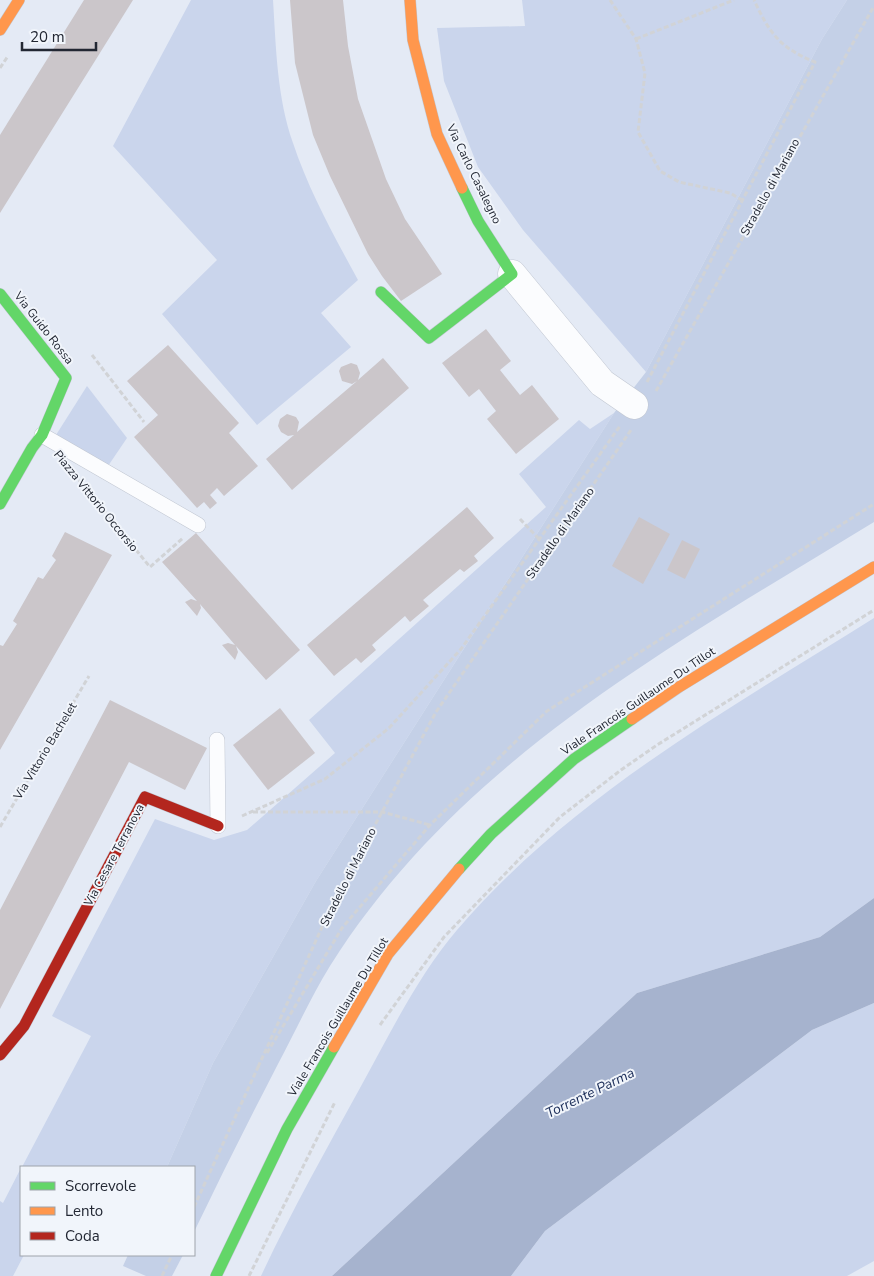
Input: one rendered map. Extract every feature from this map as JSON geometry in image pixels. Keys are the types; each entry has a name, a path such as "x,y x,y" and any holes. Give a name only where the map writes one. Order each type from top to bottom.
{"street":[{"path":"0,30 19,0"},
{"name":"Via Carlo Casalegno","path":"410,0 413,40 437,134 478,221 512,274"},
{"path":"380,292 429,338 512,274 602,383 641,409"},
{"name":"Via Guido Rossa","path":"0,294 66,378 42,435"},
{"path":"0,504 32,448 42,435"},
{"name":"Viale Francois Guillaume Du Tillot","path":"216,1276 287,1129 388,954 446,882 491,834 574,759 679,687 874,567"},
{"name":"Via Cesare Terranova","path":"0,1055 24,1026 145,797 218,826"}],"lane":[{"path":"42,435 198,525"},
{"path":"217,740 218,826"}],"path":[{"path":"610,0 636,39 645,73 638,132 660,171 679,182 730,193 742,200"},
{"path":"636,39 734,0"},
{"path":"218,826 325,779 388,728 461,649 539,539 641,409 742,200 815,62 795,54 781,44 765,24 754,0"},
{"name":"Stradello di Mariano","path":"258,1067 335,899 436,712 641,409 874,6"},
{"path":"92,355 144,422"},
{"name":"Piazza Vittorio Occorsio","path":"78,479 150,567 198,525"},
{"path":"520,519 539,539"},
{"path":"379,1026 444,937 560,816 650,750 874,610"},
{"name":"Via Vittorio Bachelet","path":"0,826 89,676"},
{"path":"250,812 382,812 430,825"},
{"path":"249,1276 336,1100"},
{"path":"162,1276 172,1256"}],"shaded area":[{"path":"191,0 273,0 280,90 293,143 314,196 358,280 321,313 351,347 257,425 162,314 217,260 113,146"},
{"path":"522,0 847,0 822,39 646,372 523,230 478,167 444,81 437,28 525,26"},
{"path":"847,0 874,0 874,522 722,614 648,662 575,713 506,767 442,827 382,893 330,966 267,1085 195,1230 195,1166 167,1166 213,1063 316,881 614,413 646,372 822,39"},
{"path":"87,386 127,438 108,466 56,435"},
{"path":"614,413 316,881 213,1063 167,1166 23,1166 91,1036 52,1016 155,819 214,840 247,830 335,753 309,720 546,507 519,474 579,420 590,429"},
{"path":"874,618 874,898 820,937 637,993 332,1276 261,1276 309,1181 405,1006 429,967 457,930 502,882 550,838 600,797 707,722"},
{"path":"874,1003 874,1261 847,1276 511,1276 545,1231 812,1030"},
{"path":"20,1170 20,1256 23,1256 13,1276 0,1276 0,1201 3,1203"},
{"path":"128,1256 182,1256 172,1276 146,1276 123,1266"}],"water":[{"name":"Torrente Parma","path":"874,898 874,1003 812,1030 545,1231 511,1276 332,1276 637,993 820,937"}],"building":[{"path":"84,0 133,0 0,213 0,135"},
{"path":"290,0 343,0 348,46 358,99 386,179 405,219 442,274 401,301 368,254 330,176 313,135 295,63"},
{"path":"486,329 511,361 500,370 520,395 532,385 559,419 516,454 487,419 496,411 479,389 469,397 442,363"},
{"path":"168,345 239,423 229,433 258,466 224,496 217,488 210,495 217,503 210,509 204,502 197,508 134,437 158,415 127,381"},
{"path":"383,358 409,388 292,490 266,459 294,435 288,436 281,432 278,426 280,419 287,414 296,417 299,422 297,432 357,381 352,384 342,381 339,371 341,367 351,363 357,365 360,373 358,380"},
{"path":"467,507 494,538 474,556 478,561 464,572 460,569 423,600 429,606 410,622 405,616 372,645 376,650 361,663 356,658 334,676 307,645"},
{"path":"639,517 670,534 643,584 612,566"},
{"path":"65,532 112,555 0,750 0,645 3,646 17,624 13,621 38,577 43,579 56,560 52,556"},
{"path":"196,533 300,650 266,680 236,646 238,652 235,660 222,645 228,643 235,645 200,604 201,608 197,616 185,602 191,599 197,601 162,562"},
{"path":"682,540 700,549 685,579 667,570"},
{"path":"110,700 207,748 185,790 129,762 0,1009 0,910"},
{"path":"280,708 315,753 268,790 233,745"}],"traffic: fast":[{"path":"381,292 429,338 512,274 478,221 462,188"},
{"path":"0,294 66,378 42,435 32,448 0,504"},
{"path":"459,869 491,834 574,759 632,719"},
{"path":"216,1276 287,1129 334,1047"}],"traffic: slow":[{"path":"0,30 19,0"},
{"path":"410,0 413,40 437,134 462,188"},
{"path":"632,719 679,687 874,567"},
{"path":"334,1047 388,954 459,869"}],"traffic: jam":[{"path":"0,1055 24,1026 145,797 218,826"}]}
